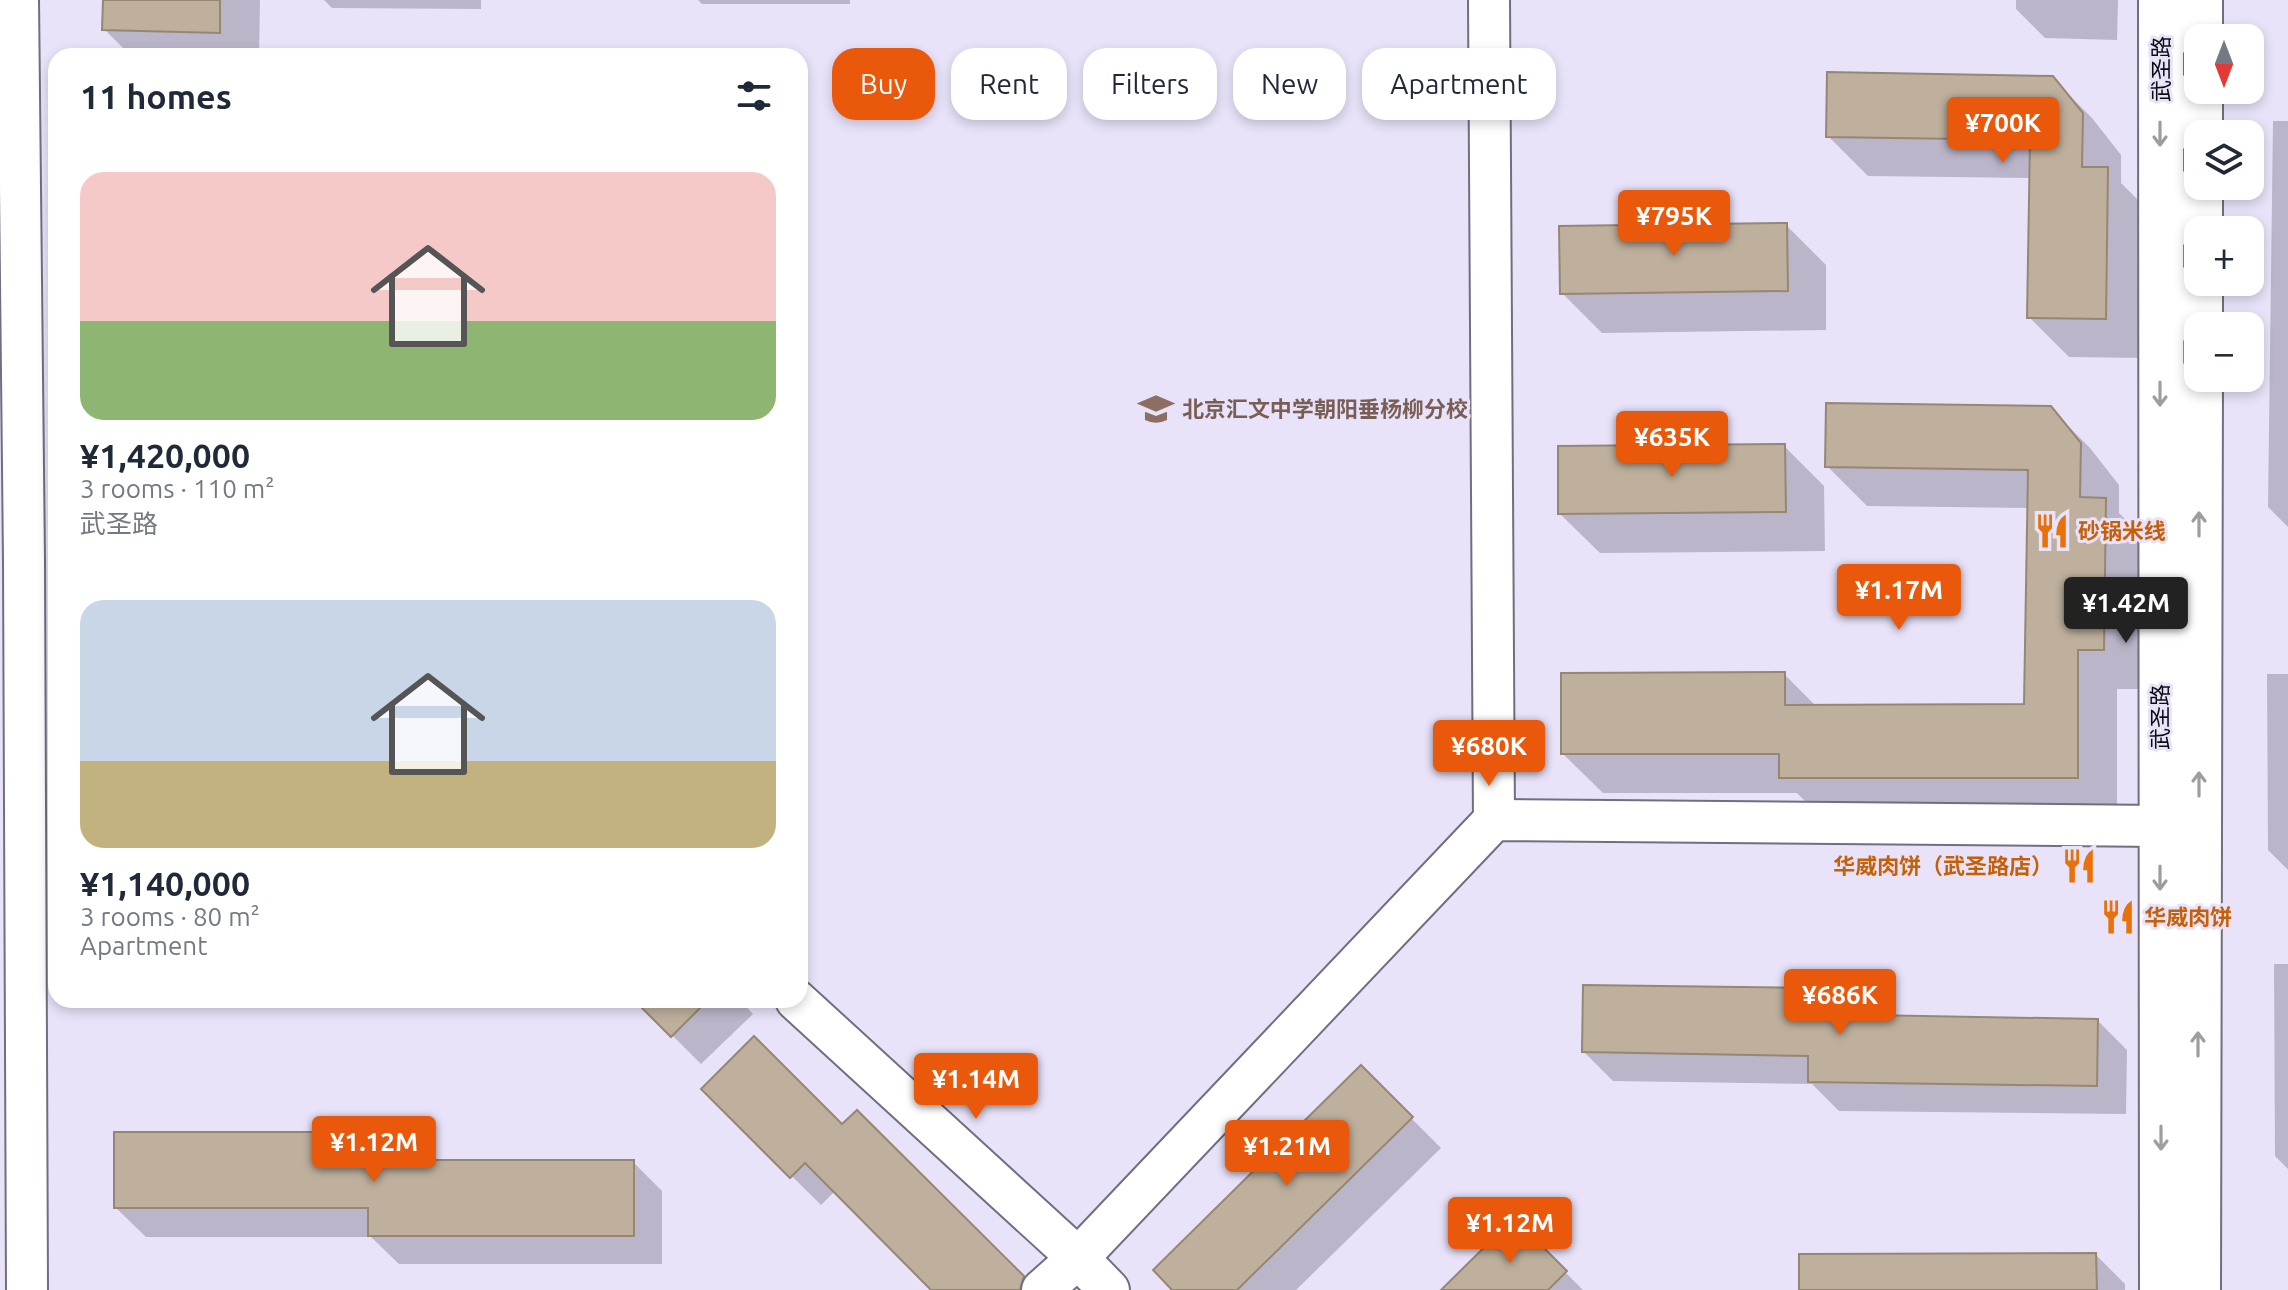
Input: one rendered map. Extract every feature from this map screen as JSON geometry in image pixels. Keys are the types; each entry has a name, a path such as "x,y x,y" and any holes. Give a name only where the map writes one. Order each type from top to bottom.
{"street":[{"path":"18,0 40,561 27,1290"},
{"path":"1042,1290 1078,1258 1494,820 1489,0"},
{"name":"武圣路","path":"2161,0 2162,1290"},
{"name":"武圣路","path":"2200,0 2200,24"},
{"name":"武圣路","path":"2198,1290 2200,392"},
{"path":"1494,820 2160,826"},
{"path":"805,1008 1109,1290"}],"building":[{"path":"103,0 220,0 220,33 102,30"},
{"path":"1827,72 2053,76 2083,113 2082,167 2108,167 2106,319 2027,318 2030,140 1826,137"},
{"path":"1787,223 1788,291 1560,294 1559,226"},
{"path":"1826,403 2051,406 2081,443 2080,497 2106,498 2104,650 2078,650 2078,778 1779,778 1779,754 1561,754 1561,673 1785,672 1785,705 2024,704 2028,470 1825,467"},
{"path":"1785,444 1786,512 1558,514 1558,446"},
{"path":"1583,985 1811,988 1810,1014 2098,1019 2097,1086 1808,1082 1808,1056 1582,1052"},
{"path":"642,1008 700,1008 671,1037"},
{"path":"754,1036 842,1124 857,1110 1024,1276 1020,1290 931,1290 805,1163 790,1178 701,1089"},
{"path":"1361,1065 1413,1117 1237,1290 1172,1290 1153,1270"},
{"path":"114,1132 369,1132 369,1160 634,1160 634,1236 368,1236 368,1208 114,1208"},
{"path":"1514,1218 1567,1271 1548,1290 1441,1290"},
{"path":"2096,1253 2097,1290 1799,1290 1799,1254"}],"place":[{"name":"北京汇文中学朝阳垂杨柳分校","path":"1156,409"},
{"name":"砂锅米线","path":"2052,531"},
{"name":"华威肉饼（武圣路店）","path":"2079,866"},
{"name":"华威肉饼","path":"2118,917"}]}
